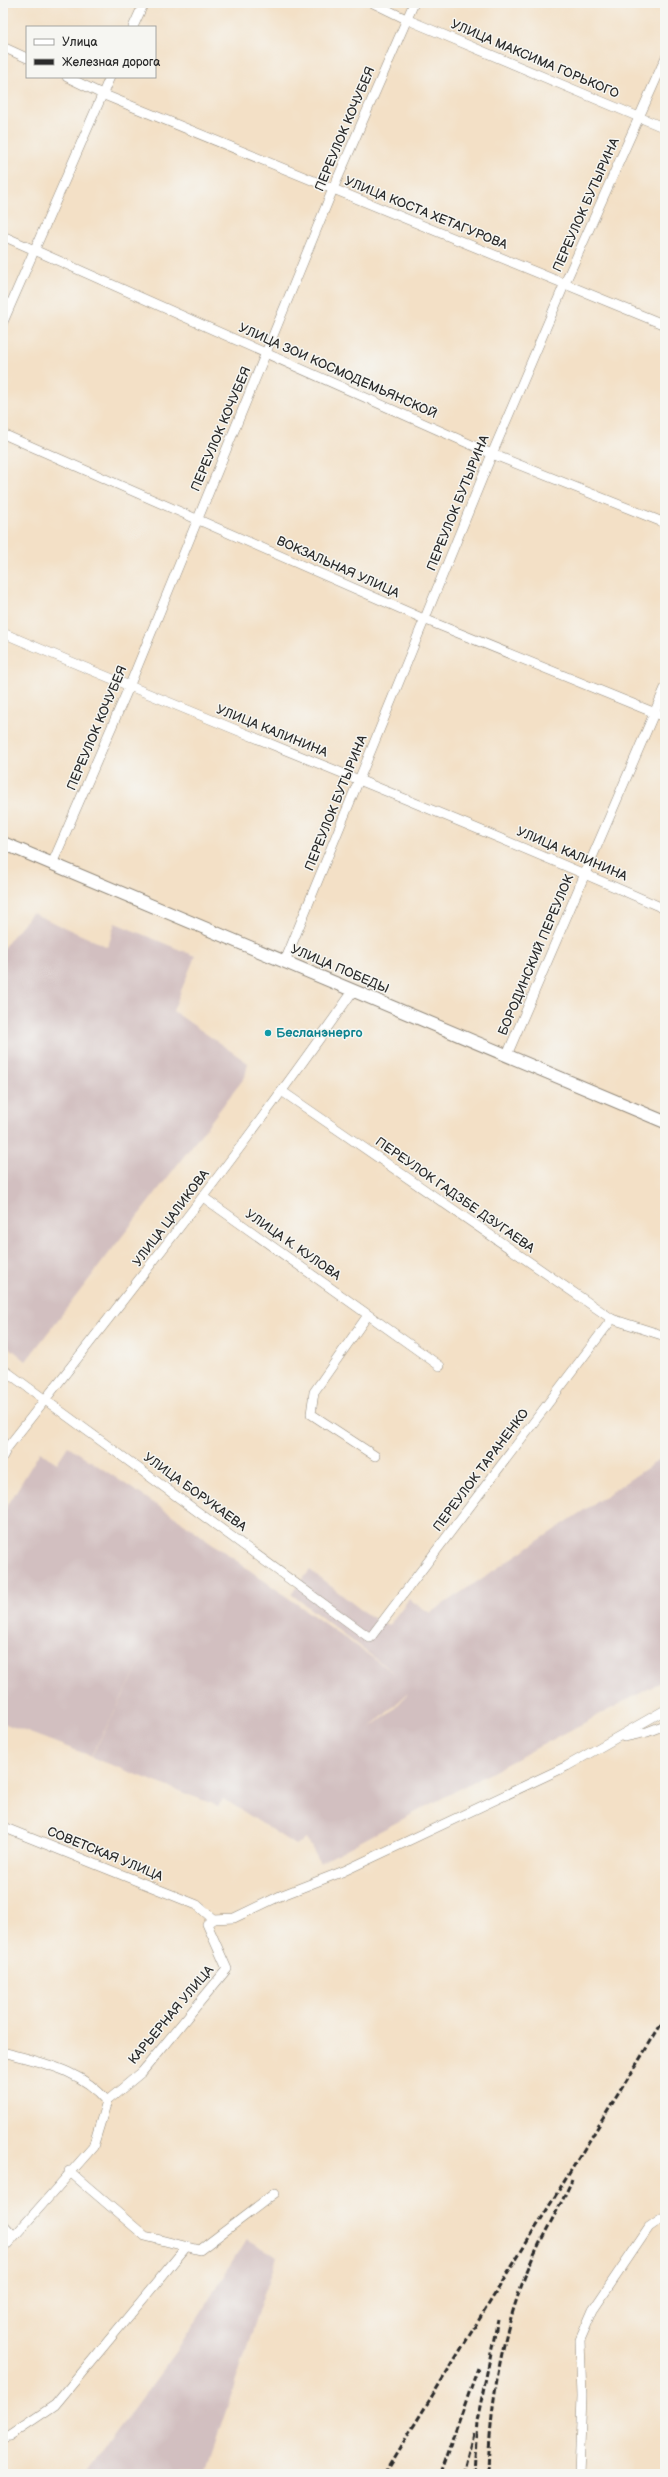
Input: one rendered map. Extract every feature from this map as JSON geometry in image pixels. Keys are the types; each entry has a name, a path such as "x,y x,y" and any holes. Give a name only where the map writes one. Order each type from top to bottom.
{"main road":[{"name":"УЛИЦА ПОБЕДЫ","path":"3,843 665,1122"}],"street":[{"path":"133,26 144,3"},
{"name":"УЛИЦА МАКСИМА ГОРЬКОГО","path":"373,3 406,19 665,128"},
{"name":"ПЕРЕУЛОК КОЧУБЕЯ","path":"52,864 129,687 333,189 414,3"},
{"path":"3,47 26,58"},
{"name":"ПЕРЕУЛОК БУТЫРИНА","path":"285,961 492,454 565,283 665,59"},
{"name":"УЛИЦА КОСТА ХЕТАГУРОВА","path":"69,78 102,94 565,283 665,326"},
{"path":"3,322 110,78"},
{"name":"УЛИЦА ЗОИ КОСМОДЕМЬЯНСКОЙ","path":"3,236 492,454 665,523"},
{"name":"ВОКЗАЛЬНАЯ УЛИЦА","path":"3,434 424,619 665,718"},
{"name":"УЛИЦА КАЛИНИНА","path":"3,633 129,687 584,873 665,909"},
{"name":"БОРОДИНСКИЙ ПЕРЕУЛОК","path":"507,1055 584,873 665,688"},
{"name":"УЛИЦА ЦАЛИКОВА","path":"4,1450 46,1399 283,1092 353,991"},
{"name":"ПЕРЕУЛОК ГАДЗБЕ ДЗУГАЕВА","path":"283,1092 612,1319 665,1336"},
{"name":"УЛИЦА К. КУЛОВА","path":"203,1197 440,1366"},
{"path":"368,1315 314,1392 311,1414 375,1456"},
{"name":"ПЕРЕУЛОК ТАРАНЕНКО","path":"370,1638 612,1319"},
{"name":"УЛИЦА БОРУКАЕВА","path":"3,1369 46,1399 370,1638"},
{"path":"212,1919 234,1918 280,1896 344,1871 567,1766 665,1710"},
{"path":"616,1738 647,1732 665,1725"},
{"name":"СОВЕТСКАЯ УЛИЦА","path":"3,1827 198,1905 212,1919"},
{"name":"КАРЬЕРНАЯ УЛИЦА","path":"107,2101 142,2072 228,1969 207,1924 212,1919"},
{"path":"3,2052 69,2071 98,2091 107,2101 93,2147 69,2171 3,2249"},
{"path":"69,2171 144,2236 200,2250 275,2193"},
{"path":"579,2474 582,2396 580,2340 593,2310 649,2227 665,2216"},
{"path":"3,2224 14,2236"},
{"path":"3,2437 9,2436 55,2405 187,2246"}],"shaded area":[{"path":"32,913 108,947 115,923 195,956 173,1011 248,1063 245,1077 26,1361 3,1342 3,948"},
{"path":"68,1446 178,1519 398,1676 291,1594 310,1570 365,1613 388,1626 409,1599 430,1613 665,1456 665,1680 320,1863 307,1839 295,1845 224,1799 218,1806 91,1757 181,1586 91,1756 3,1723 3,1513 40,1452 57,1463","holes":["407,1694 391,1712 370,1728"]},
{"path":"246,2240 277,2257 205,2474 85,2474 177,2351"}],"railway":[{"path":"384,2474 665,2018"},
{"path":"488,2474 491,2420 495,2393 499,2367 512,2315 530,2264 572,2180"},
{"path":"474,2474 477,2421 498,2319"},
{"path":"440,2474 478,2368"},
{"path":"463,2474 473,2434"}],"place":[{"name":"Бесланэнерго","path":"268,1033"}]}
